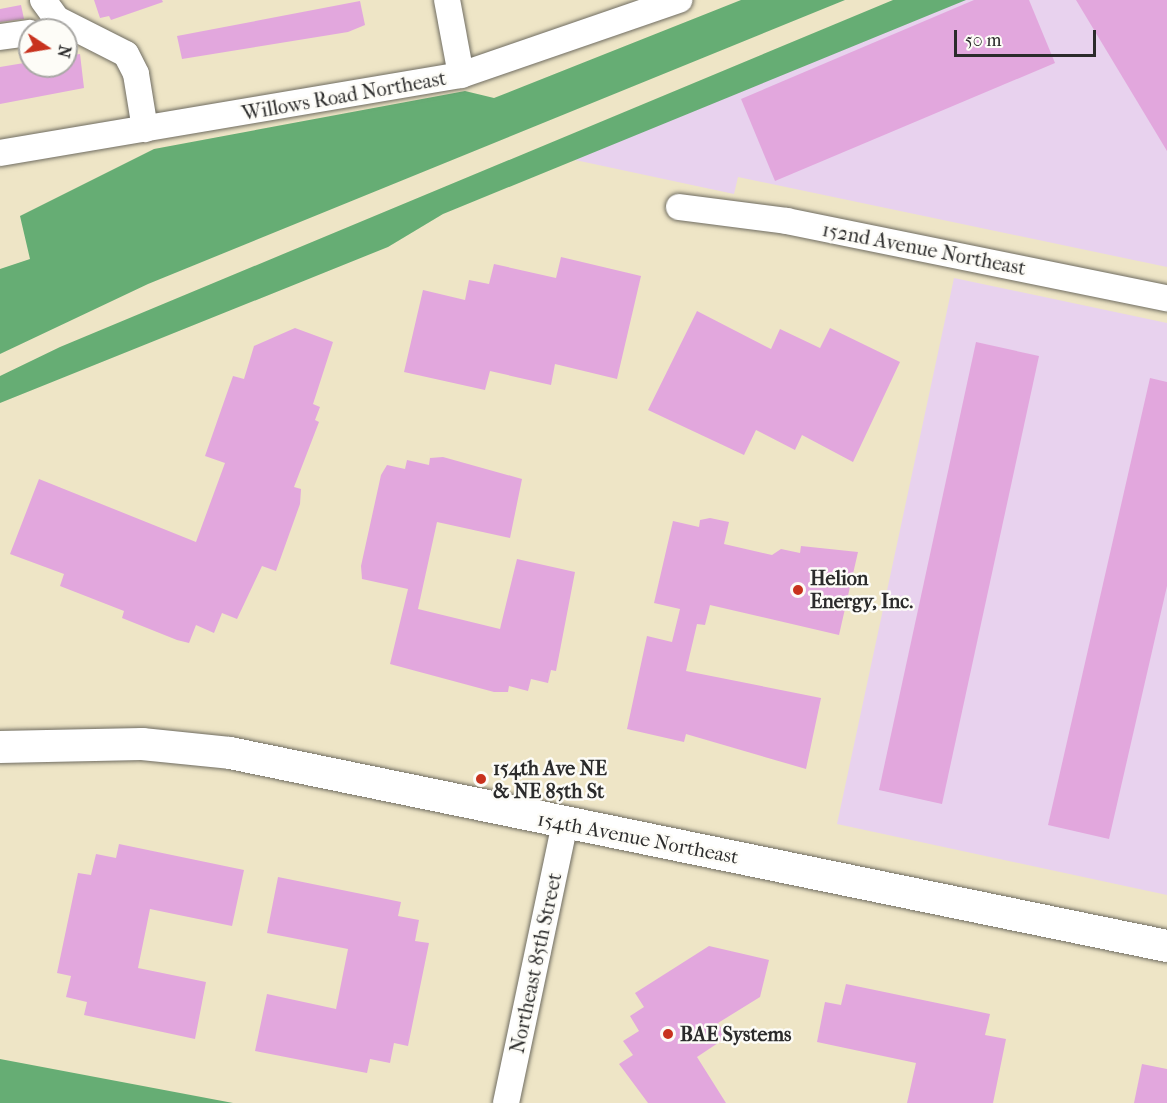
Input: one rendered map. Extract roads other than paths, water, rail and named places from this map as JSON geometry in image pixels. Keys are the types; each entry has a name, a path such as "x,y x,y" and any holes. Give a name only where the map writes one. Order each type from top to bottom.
{"main road":[{"name":"154th Avenue Northeast","path":"0,747 142,744 230,753 1167,945"}],"street":[{"path":"447,0 461,75"},
{"name":"Willows Road Northeast","path":"0,153 461,75 643,7 679,0"},
{"path":"49,16 126,54 136,74 145,129"},
{"path":"0,38 18,35"},
{"name":"152nd Avenue Northeast","path":"679,207 787,221 1167,298"},
{"name":"Northeast 85th Street","path":"506,1103 565,823"}],"place":[{"name":"Helion Energy, Inc.","path":"798,590"},
{"name":"154th Ave NE & NE 85th St","path":"481,779"},
{"name":"BAE Systems","path":"668,1034"}]}
